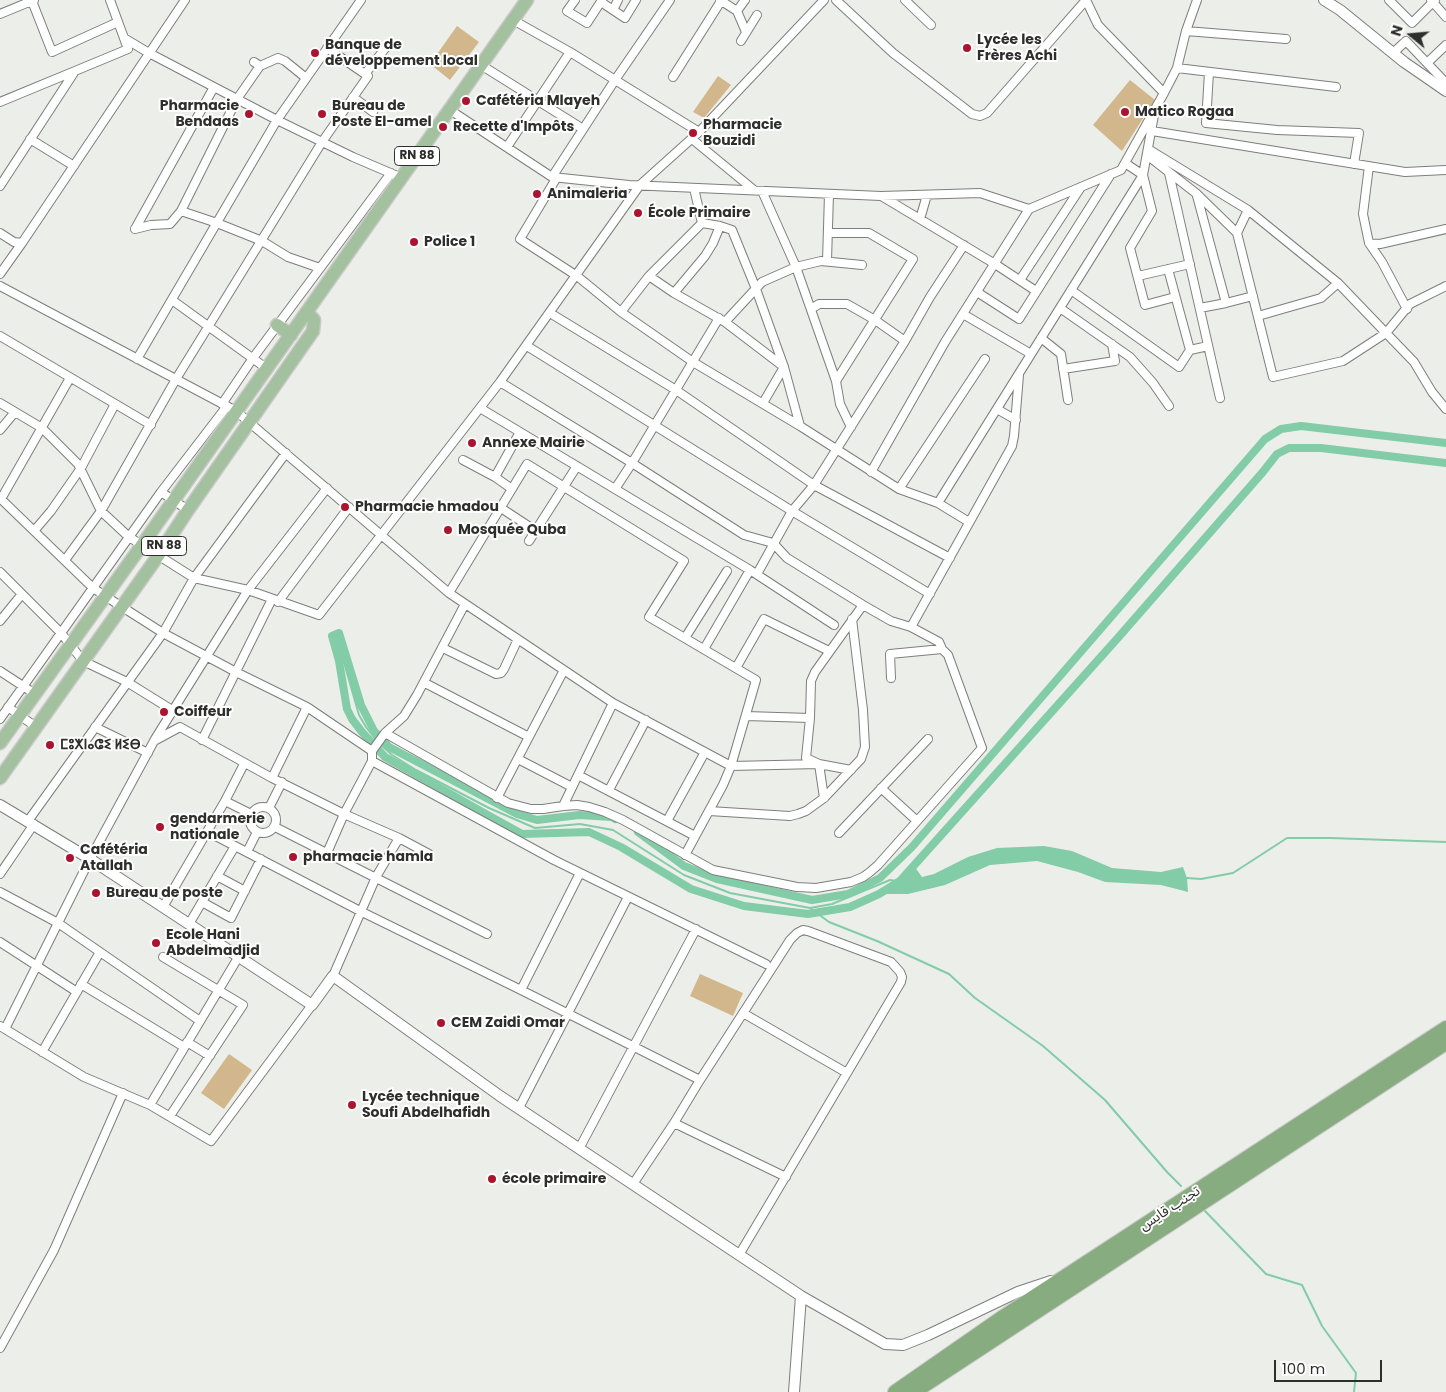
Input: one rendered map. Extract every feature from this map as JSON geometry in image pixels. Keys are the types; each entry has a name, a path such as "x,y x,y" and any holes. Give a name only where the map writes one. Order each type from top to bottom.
{"highway":[{"name":"تجنب قايس","path":"895,1392 951,1352 1066,1276 1446,1028"},
{"name":"تجنب قايس","path":"914,1392 1446,1043"}],"main road":[{"name":"RN 88","path":"0,778 158,556 313,331 314,320 307,312 356,231 396,176 450,110 527,0"},
{"path":"0,743 173,500 187,469 228,407 266,368 307,312"},
{"path":"277,325 291,335"}],"street":[{"path":"0,102 128,50 110,0"},
{"path":"0,274 185,0"},
{"path":"138,359 278,120 361,0"},
{"path":"575,0 568,11 587,23 602,1 625,18 636,0"},
{"path":"613,10 618,0"},
{"path":"670,0 583,129 554,177 520,240 576,276 621,312 693,362 763,403 899,489 938,503 969,522"},
{"path":"737,11 745,0"},
{"path":"0,403 42,428 81,468 101,511 129,536 158,556 194,578 248,590 319,615 527,346 640,185 699,132 824,0"},
{"path":"836,0 893,53 972,114 980,116 987,113 1086,0 1098,25 1164,93"},
{"path":"904,0 932,26"},
{"path":"871,472 945,342 1029,209 1121,170 1177,68 1186,31 1197,0"},
{"path":"1324,0 1340,10 1393,53 1446,91"},
{"path":"1389,0 1412,23 1433,1 1446,17"},
{"path":"0,14 29,1 52,52 118,22"},
{"path":"673,77 720,1 737,11 746,32"},
{"path":"741,41 757,15"},
{"path":"513,20 570,52 699,132"},
{"path":"1186,31 1286,39"},
{"path":"124,38 278,120 396,176"},
{"path":"1393,53 1406,41 1446,83"},
{"path":"364,74 387,46"},
{"path":"1428,63 1446,46"},
{"path":"64,560 101,511 176,379 322,142 368,76 327,48"},
{"path":"507,147 570,52"},
{"path":"214,87 135,229 170,224 181,212 237,99 257,64 278,58 285,61 306,78"},
{"path":"481,65 583,129"},
{"path":"1177,68 1336,87"},
{"path":"0,186 75,71"},
{"path":"1208,72 1206,123 1277,130 1359,133 1354,164"},
{"path":"353,97 373,112"},
{"path":"938,503 1143,175 1156,109"},
{"path":"450,110 554,177 628,185 881,196 980,193 1029,209"},
{"path":"1152,131 1406,172 1446,170"},
{"path":"692,138 758,190 796,267 836,381 840,404 851,427"},
{"path":"30,139 74,166"},
{"path":"1147,152 1169,173 1197,194 1236,233 1273,377 1343,361 1386,333 1410,304 1446,286"},
{"path":"1147,152 1248,210 1338,283 1414,362 1432,392 1446,409"},
{"path":"1125,163 1143,175 1152,211 1130,248 1146,305 1175,297"},
{"path":"1369,166 1363,214 1369,243 1382,262 1406,309"},
{"path":"1169,173 1220,398"},
{"path":"977,292 1019,319 1111,174"},
{"path":"1020,280 1081,187"},
{"path":"694,188 702,223"},
{"path":"827,261 829,194"},
{"path":"1197,194 1226,303"},
{"path":"920,219 927,195"},
{"path":"881,196 995,264 1036,291"},
{"path":"1236,233 1248,210"},
{"path":"181,212 217,223 262,241 288,258 320,268"},
{"path":"621,312 649,276 702,223"},
{"path":"702,223 732,230 756,289 784,367 800,426"},
{"path":"674,293 705,256 720,226"},
{"path":"1369,243 1380,244 1446,229"},
{"path":"228,407 253,358 277,325 320,268 356,231"},
{"path":"0,233 14,242 22,243"},
{"path":"828,233 869,233 913,259 836,381"},
{"path":"704,649 773,543 792,510 814,485 964,245"},
{"path":"615,489 693,362 722,320 762,282 796,267 821,261 862,265"},
{"path":"1138,276 1190,264"},
{"path":"1168,269 1190,350"},
{"path":"649,276 674,293 722,320 784,367"},
{"path":"1258,316 1321,298 1338,283"},
{"path":"0,286 228,407 286,453 449,593 613,703 731,766 818,764 851,770"},
{"path":"1071,290 1179,367 1190,350 1208,346"},
{"path":"1200,308 1253,296"},
{"path":"172,300 266,368"},
{"path":"811,309 820,304 847,304 875,320 905,341"},
{"path":"1060,308 1130,357 1153,383 1169,406"},
{"path":"550,313 676,390 814,485 950,558"},
{"path":"963,314 1031,354"},
{"path":"0,336 151,425"},
{"path":"1041,338 1061,354 1068,400"},
{"path":"1063,369 1114,361 1112,344"},
{"path":"527,346 930,594"},
{"path":"899,489 985,359"},
{"path":"763,403 784,367"},
{"path":"911,627 1012,446 1019,373"},
{"path":"70,378 0,498 93,588 163,632 236,672 307,707 373,749"},
{"path":"383,735 508,803 531,809 577,805 605,812 713,870 797,887 816,888 851,882 870,872 982,748 948,655 942,649 939,642 911,627 891,621 863,605 788,558 773,543 744,536 632,463 500,382"},
{"path":"34,531 51,511 81,468 115,404"},
{"path":"480,408 753,572 834,626"},
{"path":"997,408 1016,420"},
{"path":"0,430 15,412"},
{"path":"495,476 520,432"},
{"path":"0,874 31,823 95,727 163,632 194,578 286,453"},
{"path":"464,460 495,476 512,489"},
{"path":"449,593 527,464 684,561 649,617 756,680 731,766 723,785 685,855"},
{"path":"529,541 577,466"},
{"path":"0,719 161,492 187,469"},
{"path":"327,488 248,590 172,710 90,858 58,923 2,1027 84,1077 150,1105 211,1140 333,976 376,877 399,838"},
{"path":"161,492 188,510"},
{"path":"202,740 275,600 349,507"},
{"path":"501,508 536,531"},
{"path":"685,638 727,571"},
{"path":"0,572 61,633 83,661 127,682 172,710"},
{"path":"0,621 22,594"},
{"path":"326,853 372,761 373,749 383,735 404,716 424,683 465,604"},
{"path":"818,764 806,758 812,676 863,605"},
{"path":"736,668 764,619 829,651"},
{"path":"709,811 790,816 806,811 824,798 861,759 865,747 863,710 852,619"},
{"path":"443,648 496,674 501,673 504,669 518,639"},
{"path":"891,678 890,654 942,649"},
{"path":"497,798 564,670"},
{"path":"0,671 35,694"},
{"path":"424,683 529,737"},
{"path":"563,806 613,703"},
{"path":"8,707 36,726"},
{"path":"272,778 307,707"},
{"path":"746,716 810,718"},
{"path":"609,790 646,720"},
{"path":"95,727 148,753"},
{"path":"154,741 180,727 244,764 430,854"},
{"path":"839,833 928,739"},
{"path":"667,821 705,752"},
{"path":"518,759 572,787"},
{"path":"372,761 554,860 766,964"},
{"path":"164,907 208,832 244,764"},
{"path":"818,764 824,798"},
{"path":"578,775 696,836"},
{"path":"269,808 282,782"},
{"path":"882,788 917,821"},
{"path":"225,801 251,814"},
{"path":"0,805 90,858 312,1005"},
{"path":"260,807 269,808 276,815 275,827 267,833 257,832 250,823 251,814 260,807"},
{"path":"275,827 487,934"},
{"path":"208,832 360,911 700,1080"},
{"path":"247,852 257,832"},
{"path":"189,924 235,846"},
{"path":"202,902 231,918 261,859"},
{"path":"520,990 580,873"},
{"path":"217,876 245,891"},
{"path":"0,892 58,923 200,1021"},
{"path":"519,1108 628,897"},
{"path":"580,1149 696,929"},
{"path":"633,1184 790,940 797,933 802,930 808,931 891,962 900,972 901,982 739,1255"},
{"path":"0,942 77,992"},
{"path":"42,1052 100,952"},
{"path":"150,1105 239,956"},
{"path":"163,957 243,1005 170,1116"},
{"path":"333,976 580,1149 801,1296 885,1344 903,1345 1018,1292 1066,1276"},
{"path":"81,984 210,1056"},
{"path":"744,1014 847,1073"},
{"path":"0,1348 54,1250 123,1093"},
{"path":"674,1123 786,1177"},
{"path":"794,1392 801,1296"}],"shaded area":[{"path":"457,26 479,42 450,80 430,64"},
{"path":"718,76 731,85 704,118 693,112"},
{"name":"Matico Rogaa","path":"1130,80 1155,100 1122,151 1093,125"},
{"path":"1044,846 1072,851 1112,868 1161,872 1183,867 1187,878 1188,892 1161,885 1105,882 1078,872 1037,861 990,865 945,885 908,894 879,894 900,881 914,866 922,877 934,874 968,857 997,848"},
{"path":"700,974 743,993 733,1016 690,996"},
{"path":"229,1054 252,1070 224,1109 201,1093"}],"waterway":[{"path":"638,832 684,866 717,879 812,900 848,894 880,878 912,847 1265,439 1281,429 1301,426 1446,443"},
{"path":"615,819 612,817 579,815 537,820 517,814 389,747 374,731 361,705 339,633 332,636 339,661 347,709 362,732 385,757 522,834 589,832 621,847 691,889 744,906 808,914 850,907 879,894 900,881 1116,640 1277,454 1289,448 1321,448 1446,463"},
{"path":"337,638 359,715 376,740"},
{"path":"380,744 392,755 416,770 489,808 535,828 580,824 613,830 684,875 730,893 810,908 832,904 890,880 902,882"},
{"path":"1187,878 1201,879 1233,873 1287,838 1446,842"},
{"path":"810,908 829,922 877,941 949,974 975,998 1043,1046 1105,1100 1181,1186"},
{"path":"1204,1210 1266,1274 1302,1285 1322,1326 1356,1373 1354,1392"}],"place":[{"name":"Lycée les Frères Achi","path":"967,48"},
{"name":"Banque de développement local","path":"315,53"},
{"name":"Cafétéria Mlayeh","path":"466,101"},
{"name":"Matico Rogaa","path":"1125,112"},
{"name":"Pharmacie Bendaas","path":"249,114"},
{"name":"Bureau de Poste El-amel","path":"322,114"},
{"name":"Recette d'Impôts","path":"443,127"},
{"name":"Pharmacie Bouzidi","path":"693,133"},
{"name":"Animaleria","path":"537,194"},
{"name":"École Primaire","path":"638,213"},
{"name":"Police 1","path":"414,242"},
{"name":"Annexe Mairie","path":"472,443"},
{"name":"Pharmacie hmadou","path":"345,507"},
{"name":"Mosquée Quba","path":"448,530"},
{"name":"Coiffeur","path":"164,712"},
{"name":"ⵎⵓⵅⵏⴰⵛⵉ ⵍⵉⴱ","path":"50,745"},
{"name":"gendarmerie nationale","path":"160,827"},
{"name":"pharmacie hamla","path":"293,857"},
{"name":"Cafétéria Atallah","path":"70,858"},
{"name":"Bureau de poste","path":"96,893"},
{"name":"Ecole Hani Abdelmadjid","path":"156,943"},
{"name":"CEM Zaidi Omar","path":"441,1023"},
{"name":"Lycée technique Soufi Abdelhafidh","path":"352,1105"},
{"name":"école primaire","path":"492,1179"}]}
